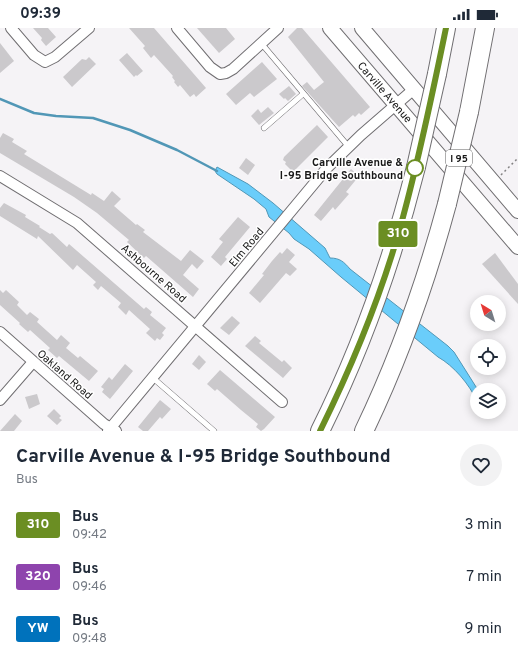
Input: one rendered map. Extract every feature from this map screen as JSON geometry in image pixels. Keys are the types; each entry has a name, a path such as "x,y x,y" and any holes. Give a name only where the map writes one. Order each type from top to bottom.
{"highway":[{"path":"320,431 348,373 365,330 403,218 416,167 446,28"},
{"name":"I 95","path":"364,431 397,356 425,279 447,204 469,112 485,28"}],"street":[{"path":"11,28 34,55 45,62 55,57 89,28"},
{"path":"177,28 210,67 220,74 226,73 233,69 278,28"},
{"name":"Carville Avenue","path":"330,28 518,247"},
{"path":"362,28 518,211"},
{"name":"Elm Road","path":"112,430 153,378 290,214 326,168 348,146 414,89"},
{"name":"Ashbourne Road","path":"0,176 77,223 282,402"},
{"name":"Oakland Road","path":"0,332 112,430"},
{"path":"0,400 33,362"}],"lane":[{"path":"261,43 348,146"},
{"path":"264,128 303,94"},
{"path":"153,378 214,431"}],"path":[{"path":"494,182 518,158"}],"water":[{"path":"217,167 248,184 273,203 325,248 330,258 344,262 350,269 448,346 454,352 474,383 470,383 470,388 450,365 438,357 309,249 294,239 289,233 269,217 266,209 254,199 217,174 215,171"}],"building":[{"path":"33,28 48,28 56,37 46,46 41,40 42,38"},
{"path":"129,28 154,28 206,88 196,97 194,94 190,97 180,85 178,87 174,82 173,76 154,55 151,58 143,48 145,46"},
{"path":"197,28 226,28 235,39 219,53"},
{"path":"297,28 302,28 370,107 361,115 359,113 355,117 353,115 339,127 302,86 307,82 314,90 324,82 288,37"},
{"path":"0,43 14,61 0,73"},
{"path":"127,53 143,71 137,76 136,75 134,77 119,60"},
{"path":"89,57 96,64 72,87 63,77 82,59 86,60"},
{"path":"262,62 277,79 254,97 250,93 236,105 226,94"},
{"path":"289,86 296,94 288,101 279,94"},
{"path":"268,107 274,113 259,125 251,116 258,109 261,113"},
{"path":"317,125 328,137 293,172 285,164 286,162 283,160 284,157"},
{"path":"3,133 14,139 12,142 27,151 24,154 91,195 92,193 104,201 112,191 121,199 114,206 136,225 137,224 145,230 143,232 181,261 190,250 204,261 197,269 192,264 183,275 199,289 193,297 146,256 144,258 127,242 129,240 97,213 74,197 0,153 0,138"},
{"path":"246,158 255,165 248,175 239,168"},
{"path":"351,169 359,176 346,192 349,194 335,210 333,207 321,221 314,215"},
{"path":"4,203 26,215 25,217 50,234 52,233 67,247 69,244 144,309 146,307 152,312 150,315 166,328 162,333 164,335 160,340 157,338 155,341 146,333 150,329 129,310 126,315 118,307 121,303 101,286 98,290 93,285 96,282 77,265 73,270 38,236 37,239 0,216 0,208"},
{"path":"238,217 250,227 225,257 227,259 221,266 211,257 223,242 219,239"},
{"path":"287,248 295,255 289,262 297,269 290,276 286,273 260,303 249,293 264,275 262,274 272,261 280,252 282,254"},
{"path":"495,253 518,284 518,304 482,264"},
{"path":"0,290 3,293 6,290 19,302 17,305 27,315 30,312 39,319 37,322 57,340 61,335 70,343 66,348 78,358 80,356 98,371 89,381 59,356 57,358 48,350 50,348 30,330 28,332 0,305"},
{"path":"232,316 240,323 229,335 220,328"},
{"path":"255,336 261,341 259,343 282,362 284,360 292,368 283,378 245,346"},
{"path":"199,355 206,362 199,370 192,364"},
{"path":"125,364 133,371 110,399 102,392 104,389 101,387 109,377 112,380"},
{"path":"220,370 275,417 264,429 261,431 256,427 258,424 217,389 215,391 207,384"},
{"path":"37,394 40,404 29,409 25,397"},
{"path":"160,400 171,409 162,419 160,417 148,431 143,431 138,427"},
{"path":"54,409 61,416 59,418 62,420 57,425 47,416"},
{"path":"15,414 22,421 14,431 0,431"}],"waterway":[{"path":"0,99 34,113 93,118 130,130 177,150 217,171"}],"bus line":[{"name":"310","path":"320,431 348,373 365,330 403,218 427,121 446,28"}],"place":[{"name":"Carville Avenue & I-95 Bridge Southbound","path":"415,168"}]}
